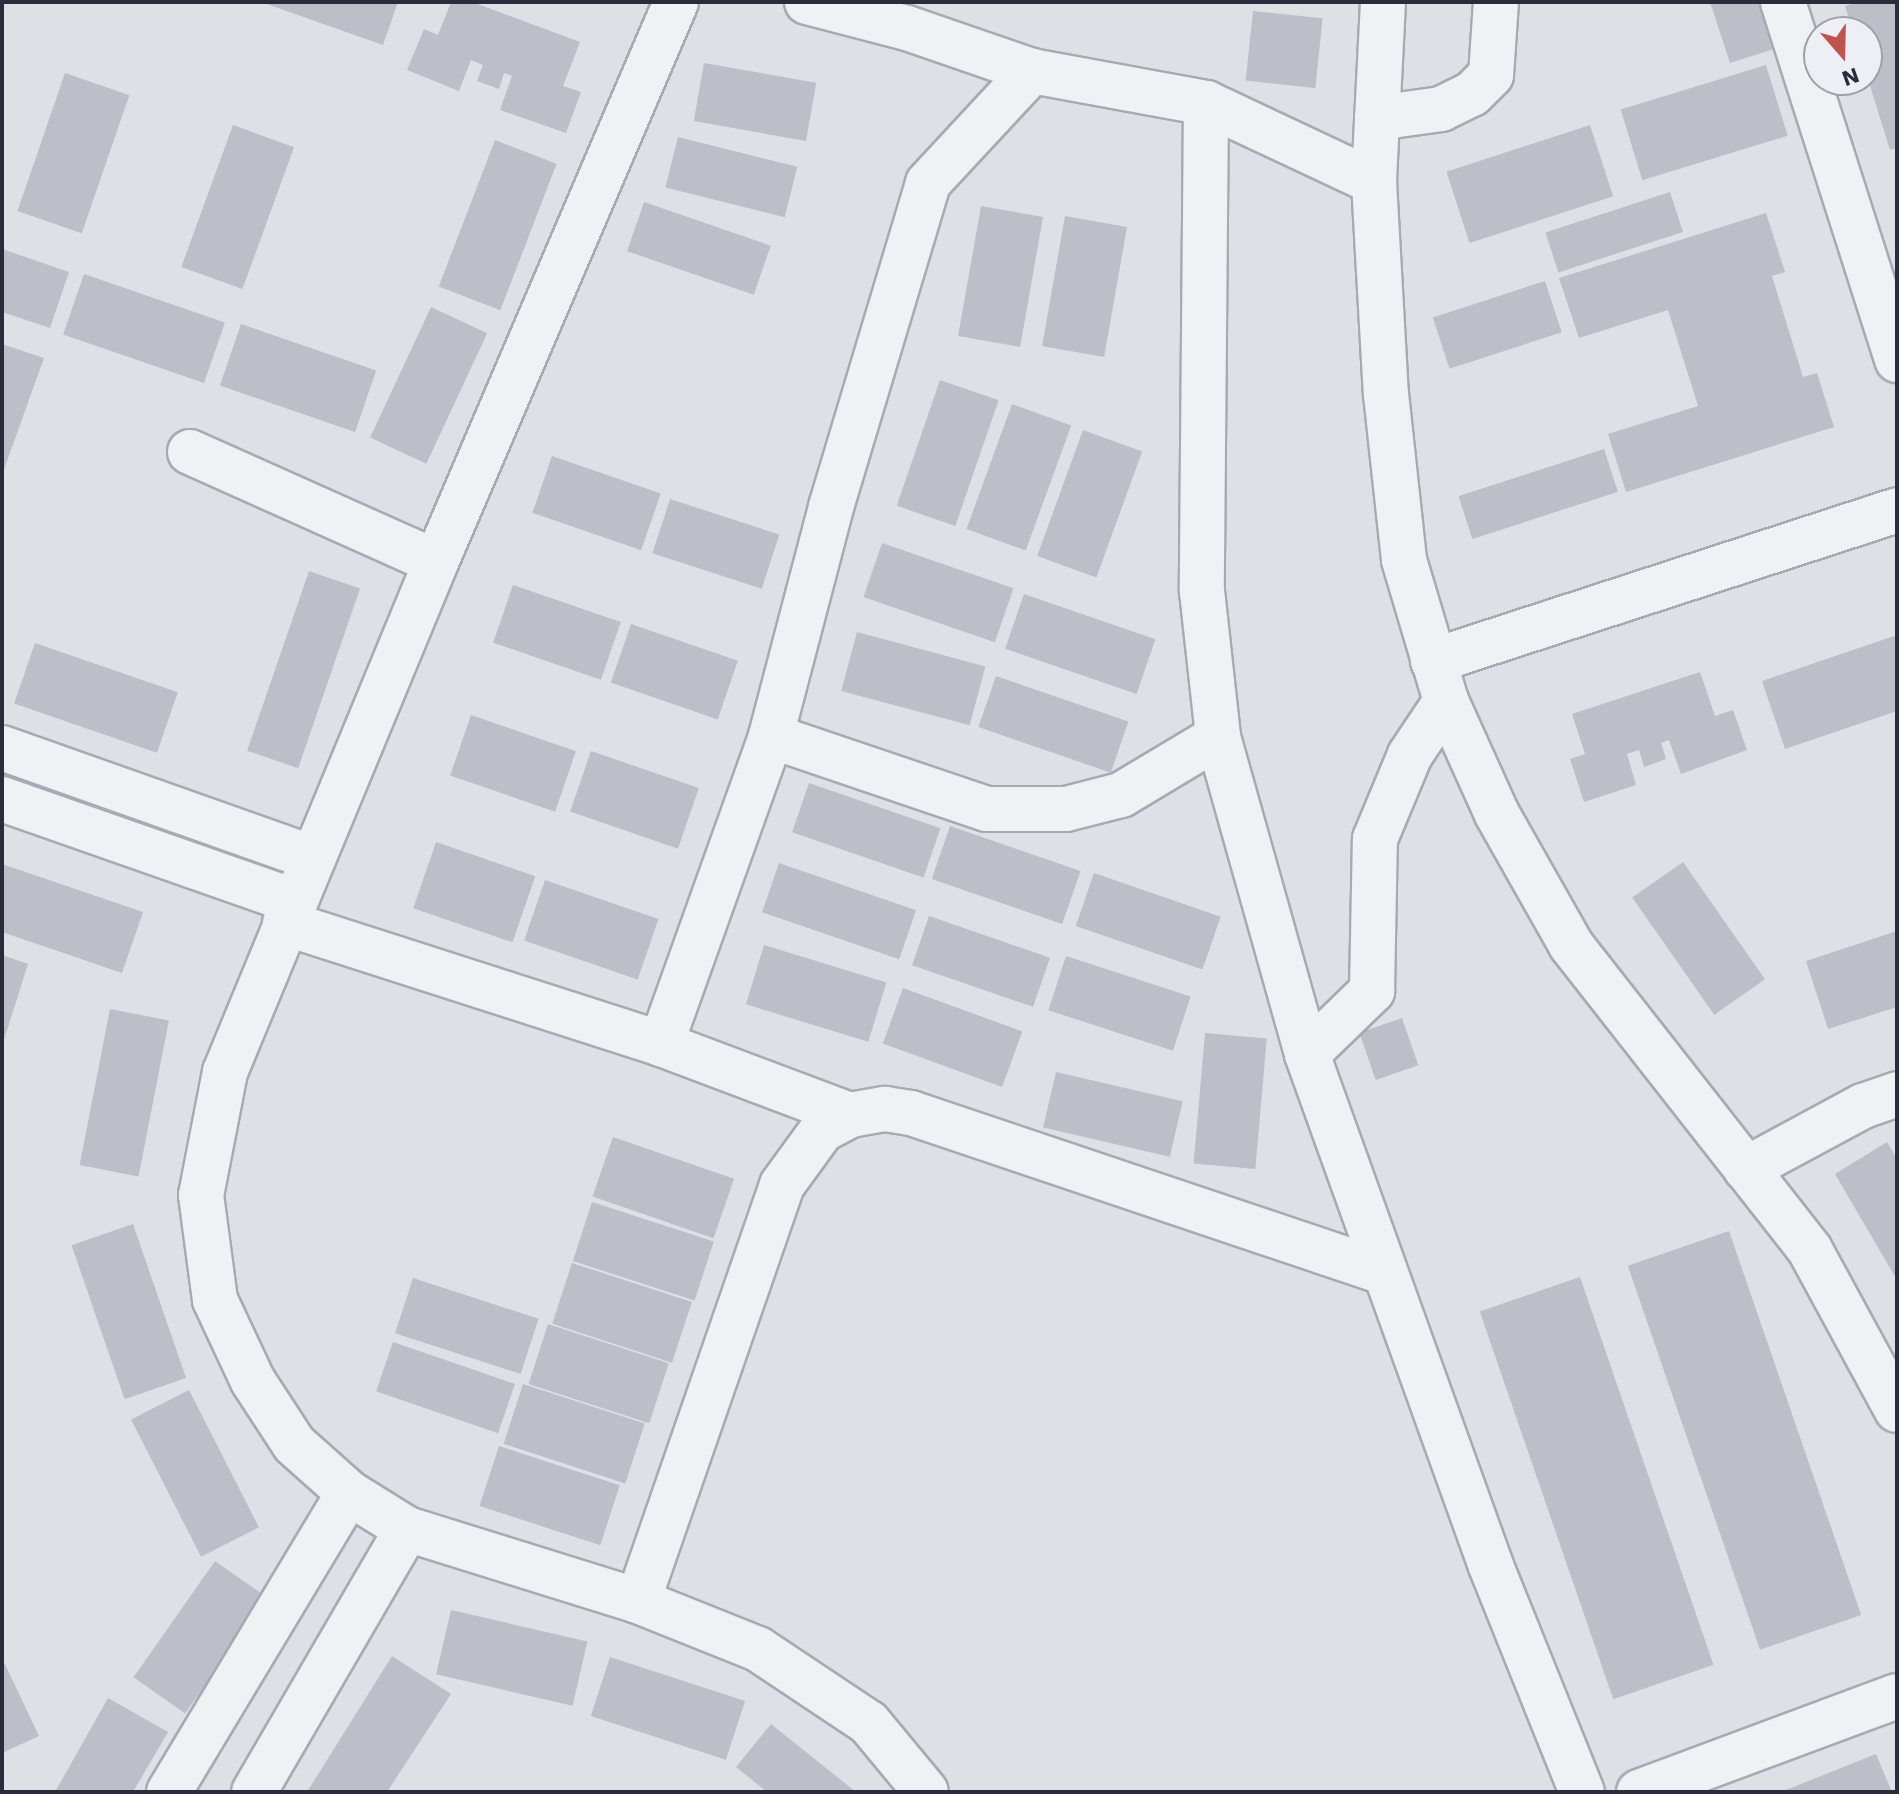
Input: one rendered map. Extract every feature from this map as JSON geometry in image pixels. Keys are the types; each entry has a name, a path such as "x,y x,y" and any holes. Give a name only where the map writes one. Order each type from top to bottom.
{"street":[{"path":"676,2 489,449 436,562 225,1072 201,1195 215,1300 253,1381 294,1444 349,1493 407,1529 638,1601 771,1657 869,1723 926,1792"},
{"path":"807,2 907,28 1032,71 1206,103 1374,182"},
{"path":"1383,2 1374,182 1386,394 1404,560 1440,681 1497,814 1571,945 1810,1250 1897,1410"},
{"path":"1377,118 1441,109 1472,94 1491,75 1496,2"},
{"path":"1783,2 1897,360"},
{"path":"661,1044 771,736 831,507 928,183 1032,71"},
{"path":"1206,103 1202,591 1218,737 1307,1054 1491,1566 1582,1792"},
{"path":"190,452 436,562"},
{"path":"1307,1054 1372,991 1375,839 1440,681 1897,510"},
{"path":"771,736 987,809 1066,809 1121,795 1218,737"},
{"path":"2,748 312,858"},
{"path":"2,799 290,912 850,1115"},
{"path":"1746,1169 1863,1106 1897,1094"},
{"path":"638,1601 782,1185 822,1130 850,1115 885,1109 911,1113 1383,1272"},
{"path":"169,1792 349,1493"},
{"path":"254,1792 407,1529"},
{"path":"1639,1792 1897,1696"}],"building":[{"path":"261,2 398,2 383,45"},
{"path":"451,2 472,2 580,42 563,86 581,92 566,133 500,110 512,76 504,73 499,89 477,81 483,65 471,60 459,91 407,70 424,29 438,35"},
{"path":"1710,2 1775,2 1789,44 1730,63"},
{"path":"1859,2 1897,2 1897,148 1890,150 1873,96 1883,96 1883,16 1848,16 1845,6"},
{"path":"1253,11 1323,18 1315,88 1246,81"},
{"path":"704,63 816,83 806,141 694,121"},
{"path":"1766,65 1788,136 1642,180 1621,109"},
{"path":"65,73 129,95 82,233 17,211"},
{"path":"233,125 294,147 242,289 181,267"},
{"path":"1590,125 1613,196 1470,243 1446,172"},
{"path":"678,137 797,167 785,217 665,187"},
{"path":"495,140 557,164 500,310 439,287"},
{"path":"1670,192 1683,232 1558,272 1545,232"},
{"path":"644,202 771,246 754,295 627,251"},
{"path":"981,206 1043,217 1020,347 958,336"},
{"path":"1766,213 1785,272 1772,276 1803,377 1817,373 1834,427 1626,492 1608,434 1698,406 1668,310 1579,338 1559,278"},
{"path":"1065,216 1127,227 1104,357 1042,346"},
{"path":"2,249 69,272 50,328 2,312"},
{"path":"84,274 225,323 204,383 63,335"},
{"path":"1545,281 1562,332 1449,369 1433,317"},
{"path":"431,307 487,333 426,464 370,438"},
{"path":"241,324 376,371 355,432 220,385"},
{"path":"2,344 44,358 2,475"},
{"path":"940,380 999,400 955,526 897,506"},
{"path":"1012,404 1071,426 1026,551 967,529"},
{"path":"1083,430 1142,452 1096,577 1037,556"},
{"path":"1604,449 1618,492 1472,539 1458,496"},
{"path":"552,456 661,493 641,550 532,513"},
{"path":"670,499 779,535 762,589 652,553"},
{"path":"882,543 1013,588 995,642 863,597"},
{"path":"309,571 360,589 298,768 247,751"},
{"path":"513,585 621,622 601,680 493,643"},
{"path":"1024,594 1155,639 1137,694 1005,649"},
{"path":"631,624 738,661 718,719 611,683"},
{"path":"857,632 985,666 970,725 841,691"},
{"path":"1897,635 1897,711 1785,749 1762,681"},
{"path":"35,643 178,692 157,753 14,704"},
{"path":"1700,672 1715,716 1733,710 1747,750 1681,774 1669,740 1661,743 1666,759 1644,767 1639,750 1627,754 1636,785 1584,802 1570,759 1585,754 1572,714"},
{"path":"996,676 1128,722 1111,773 978,727"},
{"path":"471,715 576,751 555,812 450,776"},
{"path":"591,751 699,788 678,849 570,812"},
{"path":"809,783 940,828 923,877 792,832"},
{"path":"950,826 1080,871 1062,924 932,879"},
{"path":"436,842 535,876 512,942 413,908"},
{"path":"1683,862 1765,979 1714,1015 1632,898"},
{"path":"779,863 916,910 899,959 762,912"},
{"path":"2,864 143,912 122,973 2,932"},
{"path":"1094,873 1221,917 1202,970 1076,926"},
{"path":"545,880 658,919 638,980 524,941"},
{"path":"929,916 1050,958 1033,1007 912,965"},
{"path":"1897,931 1897,1007 1828,1029 1806,961"},
{"path":"764,945 886,982 868,1042 746,1004"},
{"path":"2,955 28,964 3,1043 2,1043"},
{"path":"1066,956 1191,996 1173,1051 1048,1010"},
{"path":"903,988 1022,1031 1002,1087 883,1043"},
{"path":"110,1009 169,1020 139,1177 80,1165"},
{"path":"1402,1018 1418,1065 1376,1080 1359,1033"},
{"path":"1205,1033 1267,1038 1255,1169 1194,1164"},
{"path":"1056,1072 1183,1101 1170,1157 1043,1128"},
{"path":"613,1137 734,1179 714,1238 592,1197"},
{"path":"1887,1142 1897,1159 1897,1280 1835,1174"},
{"path":"592,1202 714,1242 695,1301 573,1261"},
{"path":"133,1224 186,1378 125,1399 72,1245"},
{"path":"1729,1231 1861,1615 1760,1650 1628,1266"},
{"path":"572,1263 692,1302 672,1363 552,1324"},
{"path":"1580,1277 1713,1665 1613,1699 1480,1312"},
{"path":"413,1278 539,1319 521,1374 395,1333"},
{"path":"548,1324 669,1363 649,1423 529,1384"},
{"path":"393,1342 515,1384 498,1433 376,1391"},
{"path":"523,1384 645,1424 625,1483 504,1444"},
{"path":"189,1390 259,1527 201,1557 131,1420"},
{"path":"499,1446 620,1485 600,1545 480,1506"},
{"path":"215,1561 267,1597 185,1713 134,1677"},
{"path":"451,1610 587,1641 573,1706 436,1674"},
{"path":"392,1656 451,1694 387,1792 307,1792"},
{"path":"610,1657 745,1701 726,1760 591,1716"},
{"path":"2,1658 39,1736 2,1753"},
{"path":"108,1698 168,1732 133,1792 55,1792"},
{"path":"771,1724 856,1792 767,1792 736,1767"},
{"path":"1876,1754 1892,1792 1781,1792"}]}
